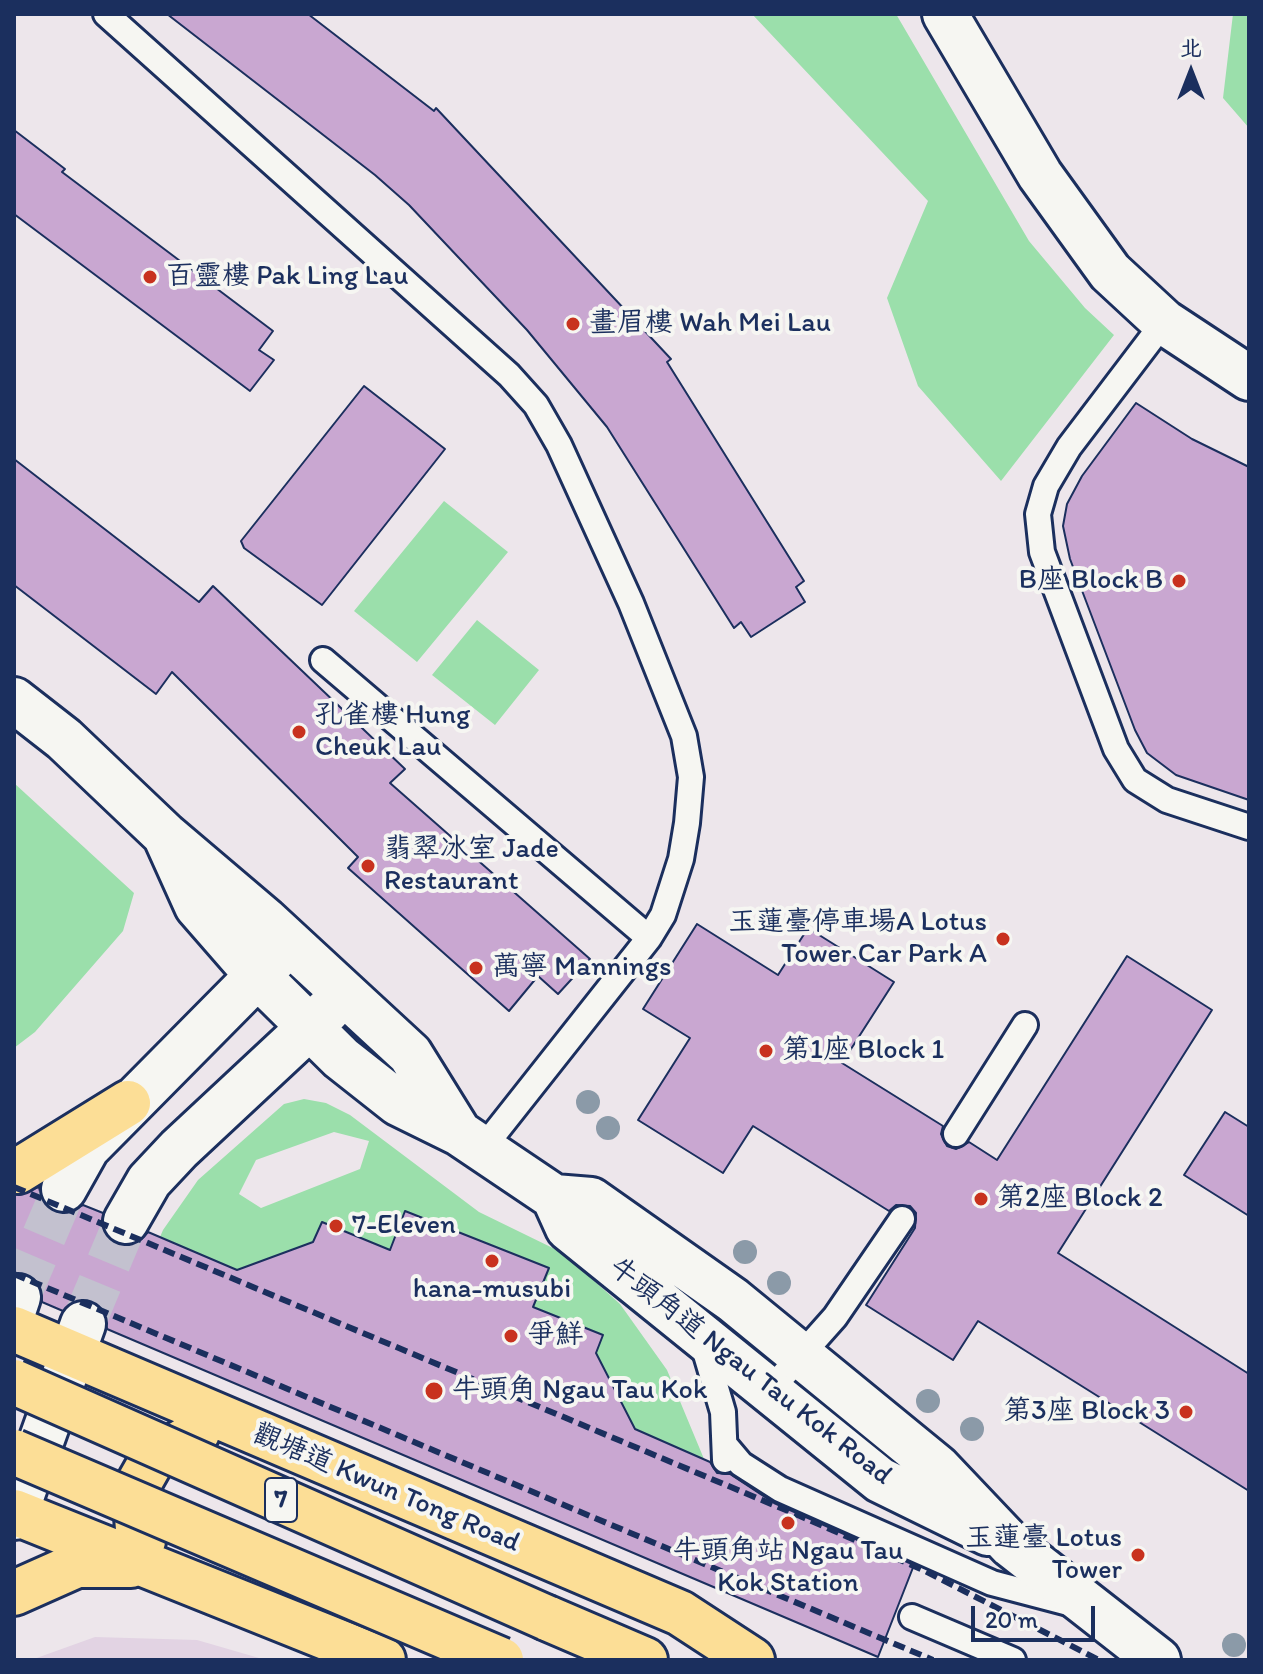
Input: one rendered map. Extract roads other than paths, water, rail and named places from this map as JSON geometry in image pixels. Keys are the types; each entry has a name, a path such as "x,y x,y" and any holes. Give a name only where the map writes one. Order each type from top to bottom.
{"main road":[{"path":"945,14 1070,220 1110,272 1164,322 1249,378"},
{"name":"牛頭角道 Ngau Tau Kok Road","path":"14,700 64,739 165,835 290,943 410,1054 471,1140"},
{"name":"牛頭角道 Ngau Tau Kok Road","path":"165,835 197,906 310,1030 398,1103 471,1140 554,1197 591,1200 803,1353 937,1467 1011,1545 1158,1660"},
{"path":"64,1189 87,1148 128,1103 290,943"},
{"path":"126,1221 149,1181 179,1149 310,1030 343,993"},
{"path":"18,1171 128,1103"},
{"name":"牛頭角道 Ngau Tau Kok Road","path":"554,1197 568,1228 880,1480 1011,1545"},
{"name":"觀塘道 Kwun Tong Road","path":"15,1312 79,1339 229,1421 680,1613 752,1660"},
{"path":"79,1339 15,1514 153,1565 383,1660"},
{"name":"觀塘道 Kwun Tong Road","path":"14,1382 645,1660"},
{"path":"153,1565 138,1529 135,1490 152,1460 182,1439 229,1421"},
{"name":"7","path":"14,1452 501,1660"},
{"path":"14,1593 77,1565 153,1565"}],"lane":[{"path":"106,14 509,375 544,419 631,603 684,736 691,777 681,859 668,902 649,938 471,1140"},
{"path":"1164,322 1069,447 1046,486 1038,514 1042,552 1116,749 1135,780 1167,800 1249,827"},
{"path":"323,660 649,938"},
{"path":"956,1134 1025,1025"},
{"path":"771,1389 864,1278 902,1219"},
{"path":"698,1331 717,1383 725,1454 780,1489 992,1583 1094,1610"},
{"path":"912,1617 1013,1660"}],"tunnel":[{"path":"18,1297 64,1189"},
{"path":"83,1324 126,1221"}],"railway":[{"path":"14,1187 800,1516 923,1570 1099,1660"},
{"path":"14,1274 933,1660"}],"place":[{"name":"百靈樓 Pak Ling Lau","path":"150,277"},
{"name":"畫眉樓 Wah Mei Lau","path":"573,324"},
{"name":"B座 Block B","path":"1179,581"},
{"name":"孔雀樓 Hung Cheuk Lau","path":"299,732"},
{"name":"翡翠冰室 Jade Restaurant","path":"368,866"},
{"name":"玉蓮臺停車場A Lotus Tower Car Park A","path":"1003,939"},
{"name":"萬寧 Mannings","path":"476,968"},
{"name":"第1座 Block 1","path":"766,1051"},
{"name":"第2座 Block 2","path":"981,1199"},
{"name":"7-Eleven","path":"336,1226"},
{"name":"hana-musubi","path":"492,1261"},
{"name":"爭鮮","path":"511,1336"},
{"name":"牛頭角 Ngau Tau Kok","path":"434,1391"},
{"name":"第3座 Block 3","path":"1186,1412"},
{"name":"牛頭角站 Ngau Tau Kok Station","path":"788,1523"},
{"name":"玉蓮臺 Lotus Tower","path":"1138,1555"}]}
